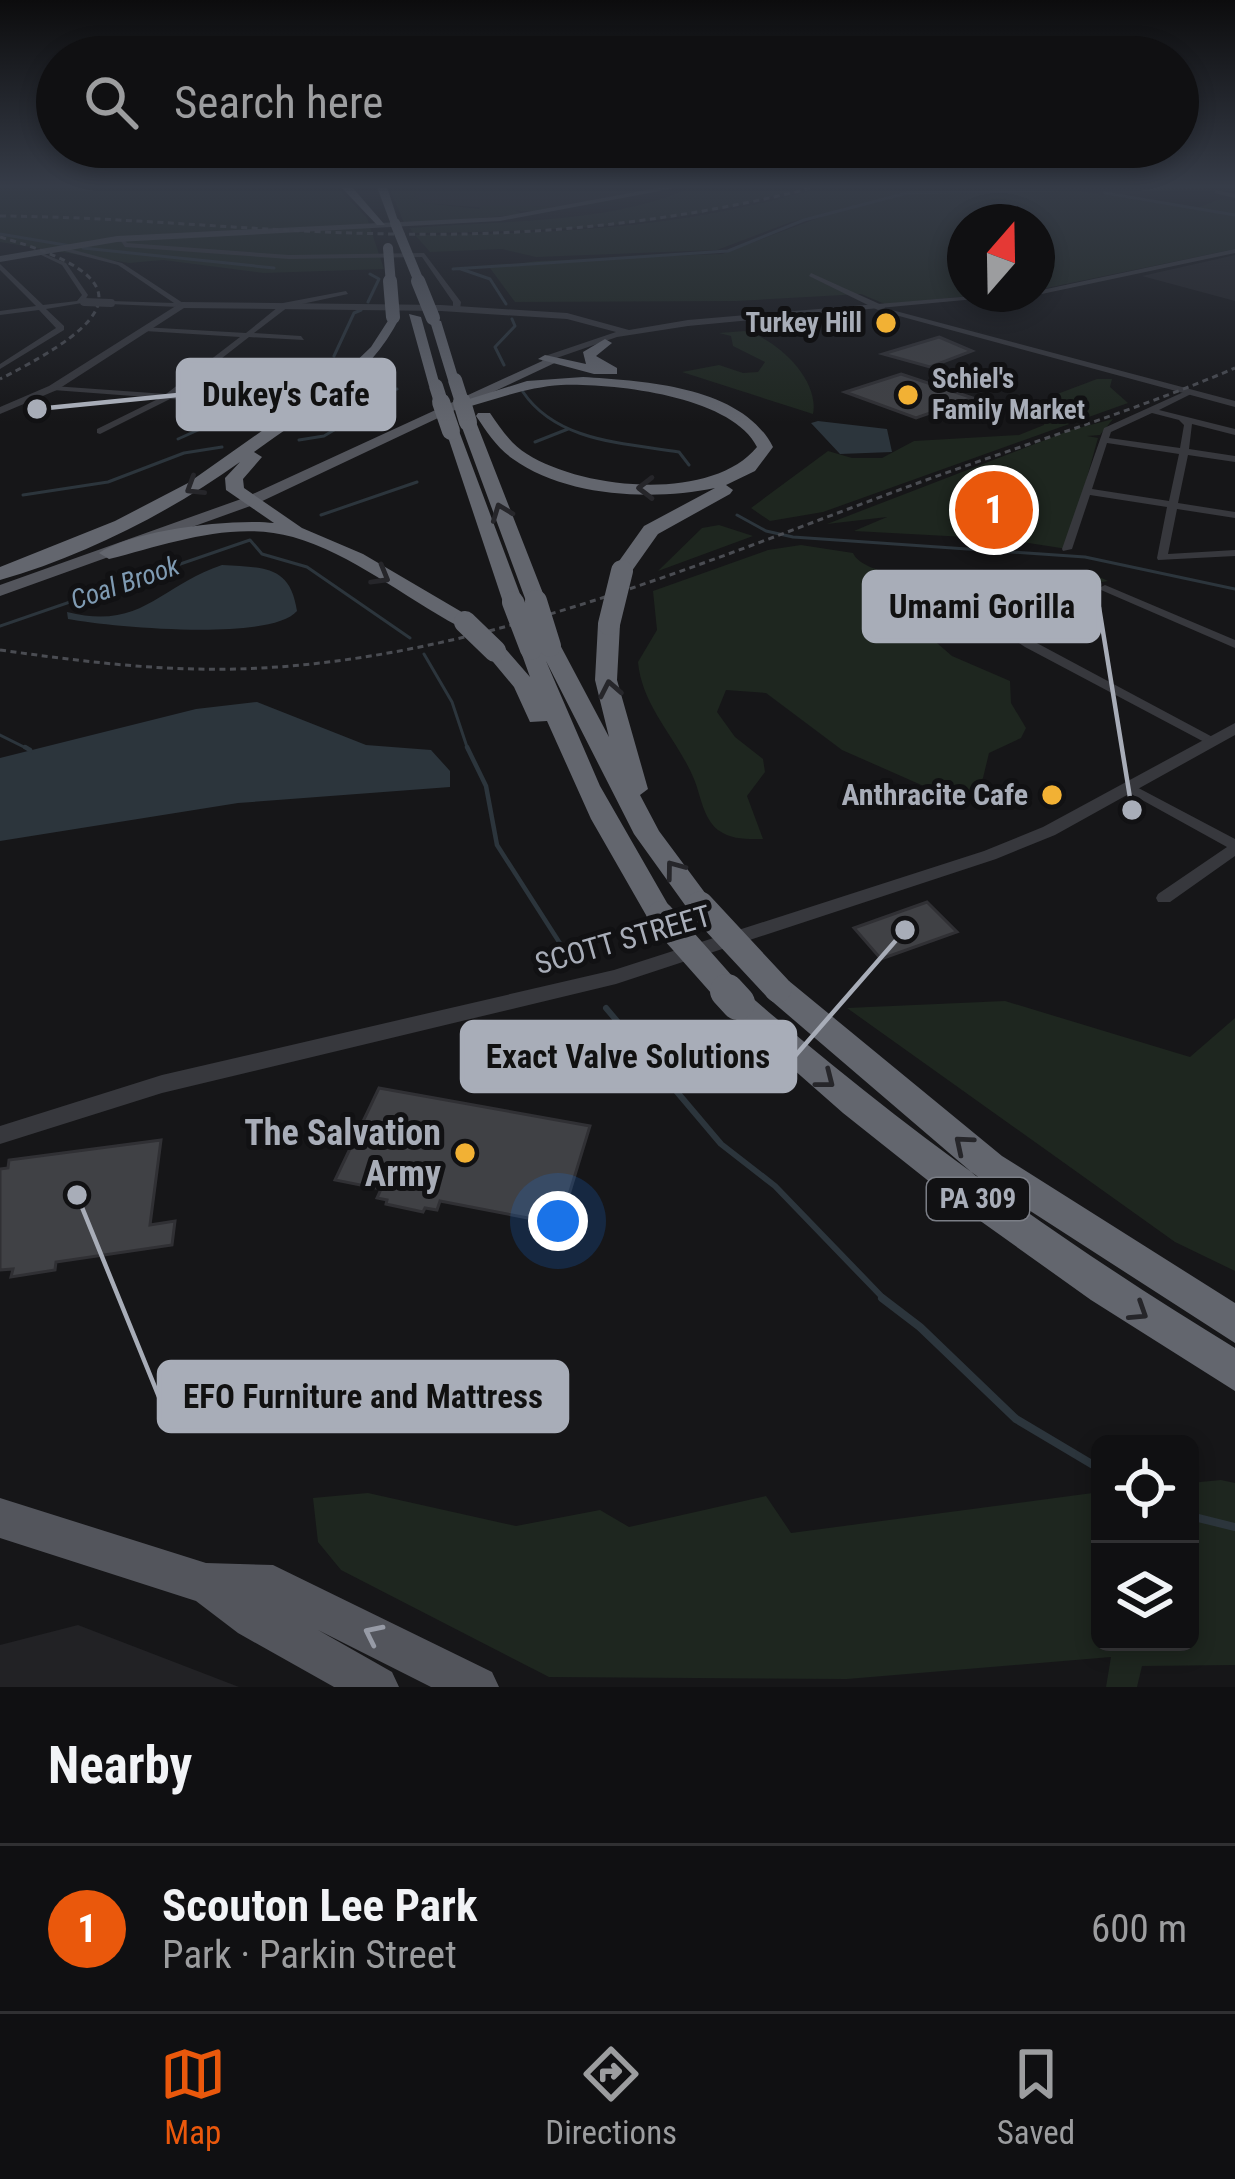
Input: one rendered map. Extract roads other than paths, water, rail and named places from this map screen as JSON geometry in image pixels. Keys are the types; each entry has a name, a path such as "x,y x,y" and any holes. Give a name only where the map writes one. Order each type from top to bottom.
{"highway":[{"path":"389,266 393,316 377,349 323,394 232,484 246,498 466,622 525,685 567,795 626,863"},
{"name":"PA 309","path":"395,266 436,386 468,423"},
{"name":"PA 309","path":"409,266 460,378 468,423 541,647 570,756 626,863 660,915 738,1003 805,1064 1020,1231 1235,1371"},
{"path":"605,343 588,355 593,364 756,418 774,438 776,455 759,473 658,524 635,546 622,571 609,624 606,680 647,834"},
{"path":"550,361 690,395"},
{"path":"468,423 528,461 572,478 619,488 674,488 716,481 745,470 764,452 763,435 744,418 550,361"},
{"path":"471,401 550,382 634,385"},
{"path":"0,577 172,500 323,394"},
{"path":"109,553 173,535 220,529 282,531 319,540"},
{"name":"PA 309","path":"541,647 647,834 700,905 778,989 989,1166 1235,1325"}],"main road":[{"path":"0,591 246,498 471,401 550,361"},
{"path":"0,577 246,498 550,361"},
{"path":"2,1512 206,1584 253,1618 377,1687"},
{"path":"206,1584 273,1586 477,1687"}],"street":[{"path":"0,367 61,328 2,266"},
{"path":"65,266 85,295 82,302"},
{"path":"120,266 182,305"},
{"path":"433,266 457,302 456,309"},
{"path":"1055,289 1166,266"},
{"path":"811,275 881,308 1235,404"},
{"path":"0,289 20,286"},
{"path":"100,431 169,396 286,305 346,293"},
{"path":"152,304 170,297"},
{"path":"0,313 82,302 456,309 582,318 630,333"},
{"path":"550,361 630,333 688,323 947,302"},
{"path":"0,411 53,388 182,305"},
{"path":"145,328 302,338"},
{"path":"550,361 630,333"},
{"path":"0,350 29,352"},
{"path":"53,388 249,402"},
{"path":"1067,549 1111,428 1191,392"},
{"path":"1151,410 1235,432"},
{"path":"1182,418 1189,425 1162,554 1165,559 1235,553"},
{"path":"1103,440 1235,458"},
{"path":"1086,491 1235,515"},
{"path":"1105,588 1235,644"},
{"path":"971,606 1029,644 1213,741"},
{"name":"SCOTT STREET","path":"0,1135 162,1084 616,976 990,855 1049,831 1235,728"},
{"path":"1130,787 1235,847 1164,898"}],"waterway":[{"path":"252,266 274,268"},
{"path":"453,269 503,266"},
{"path":"461,269 490,279 506,304"},
{"path":"368,302 379,279 370,274"},
{"path":"334,356 354,313 361,310"},
{"path":"504,365 495,347 515,326 512,319"},
{"path":"299,440 324,436 381,402 364,397 397,389"},
{"path":"523,392 537,409 573,431 679,452 689,465"},
{"path":"178,439 254,405"},
{"name":"Coal Brook","path":"535,442 568,429"},
{"path":"23,495 108,482 184,453 222,447"},
{"name":"Coal Brook","path":"321,515 417,482"},
{"path":"737,515 766,531 793,537 1085,557 1235,589"},
{"name":"Coal Brook","path":"0,626 250,540 262,554 307,567 410,638"},
{"path":"424,654 452,702 467,747"},
{"path":"0,735 30,750 25,747"},
{"path":"467,747 486,786 497,845 570,959"},
{"path":"606,1008 721,1144 775,1186 886,1301"},
{"path":"882,1298 920,1327 1016,1419 1091,1464"},
{"path":"1199,1518 1235,1527"}],"railway":[{"path":"0,379 39,358 90,320 99,302 95,285 72,266"},
{"path":"0,650 118,664 236,669 324,663 411,649 584,604 1235,368"}],"place":[{"name":"Turkey Hill","path":"886,323"},
{"name":"Schiel's Family Market","path":"908,395"},
{"name":"Dukey's Cafe","path":"37,409"},
{"name":"Scouton Lee Park","path":"994,510"},
{"name":"Anthracite Cafe","path":"1052,795"},
{"name":"Umami Gorilla","path":"1132,810"},
{"name":"Exact Valve Solutions","path":"905,930"},
{"name":"The Salvation Army","path":"465,1153"},
{"name":"EFO Furniture and Mattress","path":"77,1195"}]}
